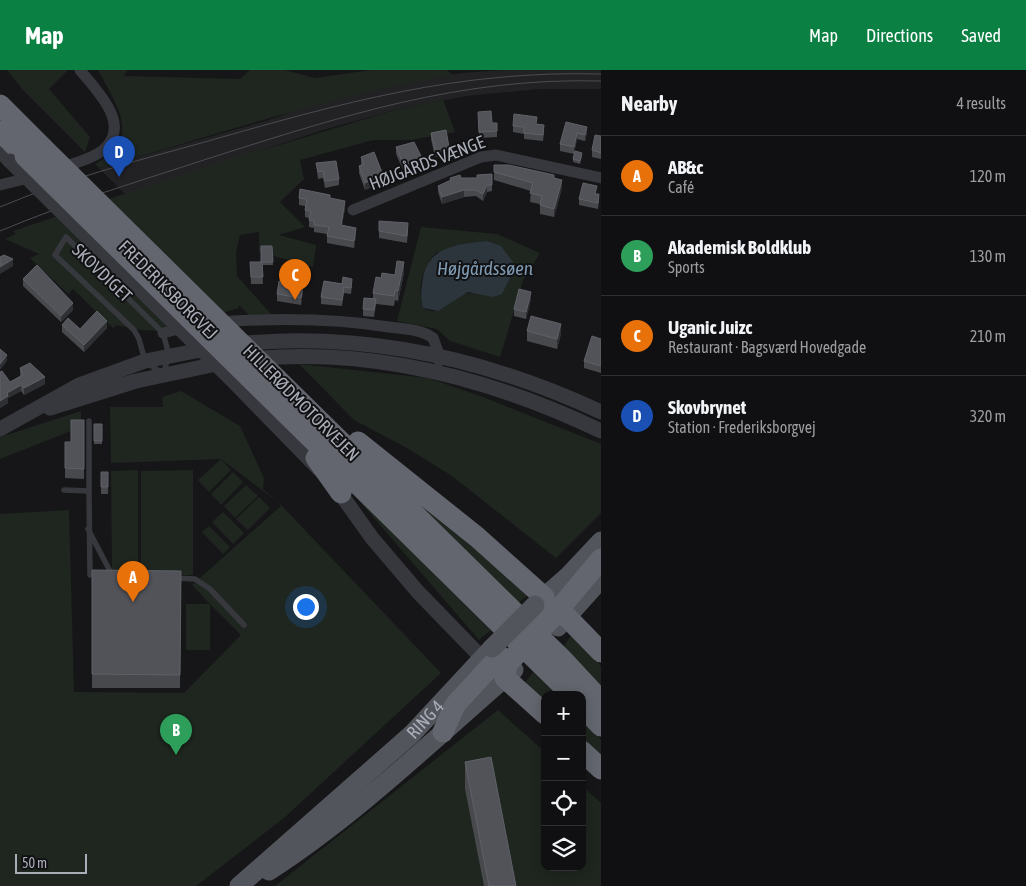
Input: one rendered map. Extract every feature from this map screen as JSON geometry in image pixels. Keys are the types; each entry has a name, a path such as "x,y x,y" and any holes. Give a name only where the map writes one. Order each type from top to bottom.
{"highway":[{"path":"0,90 23,128"},
{"name":"HILLERØDMOTORVEJEN","path":"0,105 23,128 20,154"},
{"name":"HILLERØDMOTORVEJEN","path":"0,131 20,154 245,383 279,407 568,691"},
{"name":"HILLERØDMOTORVEJEN","path":"20,154 278,379 562,659 601,701"},
{"path":"278,379 477,537 551,612 601,652"},
{"path":"279,407 342,493"},
{"path":"443,732 455,704 551,612 601,559"},
{"path":"499,663 541,710"},
{"path":"586,710 601,726"},
{"path":"586,755 601,769"}],"main road":[{"path":"551,612 601,541"},
{"path":"551,612 601,579"},
{"name":"RING 4","path":"239,886 412,734 499,663"},
{"name":"RING 4","path":"244,886 292,856 334,824 443,732"}],"street":[{"path":"0,185 19,182 95,155 108,144 114,130 112,114 80,70"},
{"name":"HØJGÅRDS VÆNGE","path":"353,210 480,157 496,155 601,178"},
{"path":"163,333 205,323 259,319 294,318 354,322 427,334 436,343 440,356 434,371"},
{"path":"0,429 36,411 79,385 145,361 169,355 240,344 312,339 376,344 440,356 532,384 601,412"},
{"path":"36,411 163,374 234,360 292,355 370,359 434,371 517,396 601,431"},
{"path":"245,383 342,493 372,538 418,592 499,663"}],"lane":[{"name":"SKOVDIGET","path":"145,361 139,339 134,330 55,254 66,237 163,333"},
{"path":"145,361 163,374 169,355 163,333"},
{"path":"89,421 88,529 90,575"},
{"path":"64,490 89,491"},
{"path":"88,529 113,578 122,578"},
{"path":"168,578 195,579 210,589 244,625"}],"shaded area":[{"path":"7,70 68,70 49,89 90,137 85,152 23,90"},
{"path":"98,70 127,70 124,76 240,79 250,70 285,70 315,78 371,70 447,70 453,75 363,93 99,168 95,164 110,154 118,143 122,132 122,121"},
{"path":"504,70 601,70 601,89 540,89 466,96 395,110 323,130 126,195 99,168 269,120 316,103 390,85 462,73"},
{"path":"443,100 455,132 411,140 373,140 300,160 304,179 280,202 305,227 279,235 316,245 313,267 259,252 259,232 240,235 236,252 237,276 272,315 250,316 239,305 238,308 166,331 141,330 116,325 113,328 73,289 68,294 30,258 39,254 5,239 16,234 13,231 262,148 263,150 395,110"},
{"path":"421,227 497,234 540,253 523,281 500,357 450,341 437,329 397,321","holes":["437,252 473,293 460,296 437,310 430,311 423,308 421,301 422,278 428,264"]},
{"path":"299,364 428,378 483,397 601,444 601,513 556,558 452,476 407,448 354,420"},
{"path":"181,391 240,426 264,478 263,489 275,500 221,459 111,463 110,407 163,407 162,397"},
{"path":"81,411 81,427 0,459 0,437"},
{"path":"357,447 530,593 515,606"},
{"path":"221,459 231,470 209,492 198,480"},
{"path":"138,470 138,575 115,575 112,568 111,471"},
{"path":"193,470 193,575 141,575 141,471"},
{"path":"233,472 243,482 221,505 211,494"},
{"path":"246,485 258,496 235,518 224,506"},
{"path":"350,490 495,627 479,640"},
{"path":"259,497 270,508 248,530 236,519"},
{"path":"281,505 441,673 284,818 196,886 0,886 0,514 69,510 74,692 184,693 241,635 192,585"},
{"path":"223,512 244,533 233,544 212,522"},
{"path":"209,526 230,547 223,554 202,532"},
{"path":"186,604 210,604 210,650 186,650"},
{"path":"572,634 601,666 601,688 563,647"},
{"path":"533,672 552,691 541,691 541,701 524,684"},
{"path":"498,710 541,748 541,871 586,871 586,790 601,803 601,886 275,886"},
{"path":"586,725 601,740 601,761 586,746"}],"water":[{"name":"Højgårdssøen","path":"487,241 501,246 513,262 511,276 502,294 493,297 468,292 438,311 423,308 421,297 422,282 426,267 431,259 438,253 456,246"}],"building":[{"path":"491,111 492,123 497,123 497,131 479,132 478,112"},
{"path":"514,114 537,117 536,124 544,125 543,135 524,133 524,127 513,126"},
{"path":"566,122 587,127 585,135 577,133 574,147 560,144"},
{"path":"446,130 449,147 435,150 431,133"},
{"path":"595,135 601,136 601,153 592,150"},
{"path":"414,142 422,158 404,166 396,147"},
{"path":"575,151 582,153 580,161 573,159"},
{"path":"374,152 383,175 365,183 359,166 364,164 361,157"},
{"path":"336,161 339,179 325,181 323,171 318,172 316,163"},
{"path":"494,165 509,165 554,175 554,178 562,180 554,209 540,205 542,196 530,193 533,183 494,172"},
{"path":"492,174 492,185 487,185 483,194 476,190 464,190 442,197 438,186 451,180 450,178 460,175 461,178 477,178 477,175"},
{"path":"583,183 597,186 595,194 599,194 598,203 579,199"},
{"path":"300,189 330,195 330,198 345,201 341,225 356,228 354,241 327,236 329,227 314,225 314,221 309,220 311,211 305,210 307,199 299,198"},
{"path":"379,221 408,223 407,236 379,231"},
{"path":"261,246 272,246 273,262 261,262"},
{"path":"4,255 13,259 0,267 0,257"},
{"path":"397,261 404,262 398,291 395,290 394,296 373,293 376,277 381,278 382,273 395,275"},
{"path":"250,262 262,262 263,277 251,277"},
{"path":"37,265 73,303 61,316 23,279"},
{"path":"343,277 352,279 351,288 344,287 342,300 321,297 324,281 342,284"},
{"path":"279,281 303,284 301,298 277,294"},
{"path":"519,289 531,292 526,312 514,309"},
{"path":"364,298 376,299 374,310 363,309"},
{"path":"97,311 107,321 84,345 62,325 68,318 80,329"},
{"path":"531,316 561,324 557,339 527,331"},
{"path":"592,336 601,339 601,366 584,361"},
{"path":"0,349 7,355 0,364"},
{"path":"30,363 45,377 24,388 21,385 7,393 8,396 0,401 0,372 2,371 10,382 23,375 20,368"},
{"path":"71,420 84,420 84,469 65,468 65,442 71,442"},
{"path":"94,424 102,424 102,441 94,441"},
{"path":"101,472 108,472 108,487 101,487"},
{"path":"92,570 181,571 180,675 92,674"},
{"path":"491,757 516,886 489,886 465,762"}],"tram line":[{"path":"0,207 101,171 352,102 449,83 498,77 549,74 601,74"},
{"path":"0,231 52,211 259,142 403,102 499,85 549,81 601,81"}],"place":[{"name":"Skovbrynet","path":"119,177"},
{"name":"Uganic Juizc","path":"295,300"},
{"name":"AB&c","path":"133,602"},
{"name":"Akademisk Boldklub","path":"176,755"}]}
